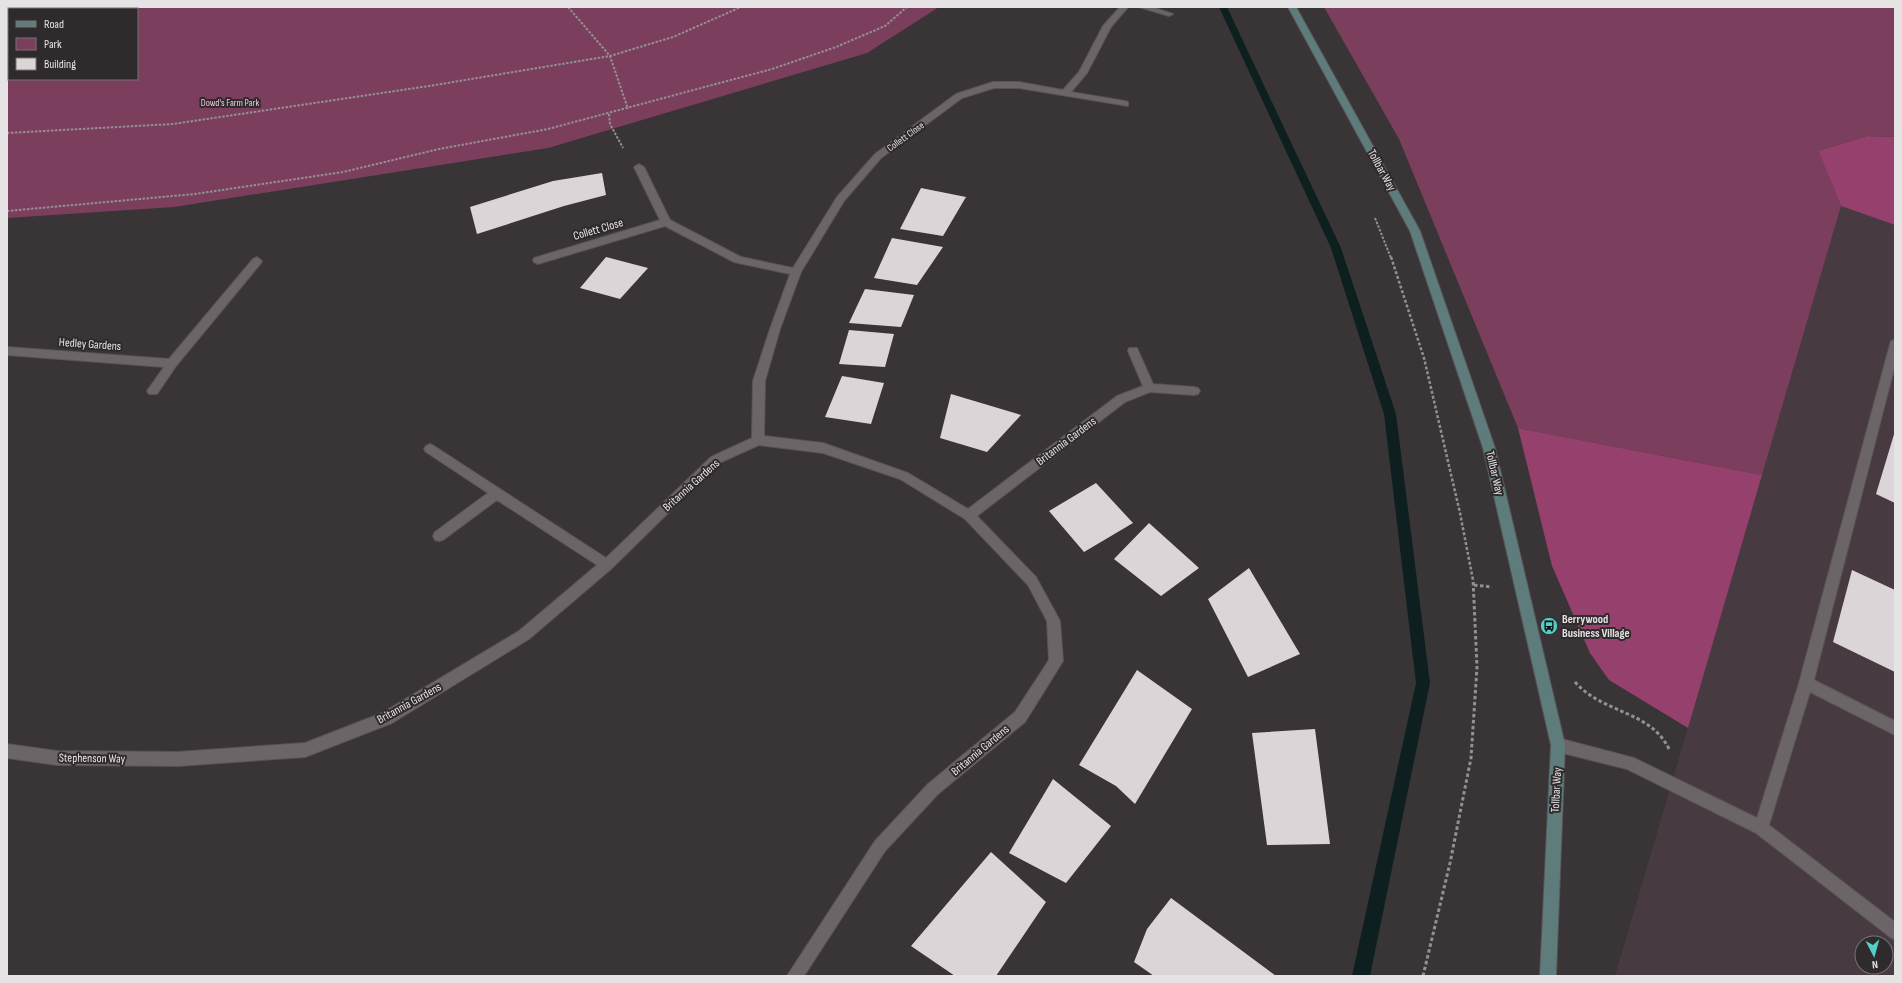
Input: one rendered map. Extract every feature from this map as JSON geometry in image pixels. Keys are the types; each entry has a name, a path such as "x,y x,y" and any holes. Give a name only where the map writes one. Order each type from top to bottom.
{"main road":[{"name":"Tollbar Way","path":"1292,7 1415,231 1489,448 1558,745 1548,976"}],"street":[{"path":"1066,92 1083,73 1107,26 1124,7"},
{"path":"1143,7 1169,14"},
{"name":"Collett Close","path":"758,440 759,381 775,329 796,272 840,199 878,156 960,96 993,85 1019,85 1066,92 1125,104"},
{"path":"639,167 666,222 738,260 796,272"},
{"name":"Collett Close","path":"538,260 666,222"},
{"path":"153,391 172,363 257,261"},
{"path":"1760,828 1806,682 1895,344"},
{"name":"Hedley Gardens","path":"7,350 172,363"},
{"path":"1133,351 1148,388"},
{"name":"Britannia Gardens","path":"969,515 1121,399 1148,388 1194,392"},
{"name":"Britannia Gardens","path":"178,759 305,750 387,718 524,635 607,565 715,460 758,440 823,448 904,476 969,515 1032,581 1053,621 1056,661 1020,717 932,789 880,846 795,976"},
{"path":"430,449 496,494 607,565"},
{"path":"439,536 496,494"},
{"path":"1806,682 1895,728"},
{"path":"1558,745 1629,763 1760,828 1895,932"},
{"name":"Stephenson Way","path":"7,751 57,758 178,759"}],"path":[{"path":"568,7 610,56 628,109"},
{"path":"7,133 173,124 429,86 610,56 673,37 741,7"},
{"path":"7,211 195,194 342,172 439,149 548,129 628,109 772,69 836,47 884,26 908,7"},
{"path":"609,114 610,124 615,135 628,156 639,167"},
{"path":"1374,217 1398,275 1424,358 1460,513 1474,585 1477,667 1471,758 1450,862 1423,976"},
{"path":"1474,585 1522,591"},
{"path":"1574,680 1578,687 1592,698 1651,726 1666,739 1671,754 1663,780"}],"shaded area":[{"path":"1867,136 1895,137 1895,225 1841,206 1818,151"},
{"path":"1841,206 1895,225 1895,976 1615,976"},
{"path":"1518,428 1762,475 1688,728 1609,680 1590,653 1552,566"}],"green space":[{"name":"Dowd's Farm Park","path":"7,7 939,7 867,53 548,148 174,207 7,218"},
{"path":"1324,7 1895,7 1895,137 1867,136 1818,151 1841,206 1762,475 1518,428 1399,139"}],"building":[{"path":"602,173 606,195 564,206 477,234 470,207 553,181"},
{"path":"921,188 966,197 943,236 900,229"},
{"path":"892,238 943,247 917,285 874,278"},
{"path":"606,257 648,268 620,299 580,288"},
{"path":"865,289 914,295 901,327 849,323"},
{"path":"849,330 894,334 885,367 839,364"},
{"path":"842,376 884,383 871,424 825,417"},
{"path":"951,394 1021,415 987,452 940,438"},
{"path":"1895,431 1895,503 1876,494"},
{"path":"1096,483 1133,523 1084,552 1049,511"},
{"path":"1149,523 1199,568 1161,596 1114,559"},
{"path":"1249,568 1300,654 1248,677 1208,599"},
{"path":"1852,570 1895,590 1895,672 1833,642"},
{"path":"1137,670 1192,709 1135,804 1116,786 1079,765"},
{"path":"1315,729 1330,844 1267,845 1252,733"},
{"path":"1053,779 1111,826 1066,883 1009,853"},
{"path":"991,852 1046,902 996,976 955,976 911,946"},
{"path":"1171,898 1276,976 1154,976 1134,962 1147,929"}],"waterway":[{"path":"1223,7 1336,248 1390,414 1423,683 1361,976"}],"place":[{"name":"Berrywood Business Village","path":"1549,626"}]}
